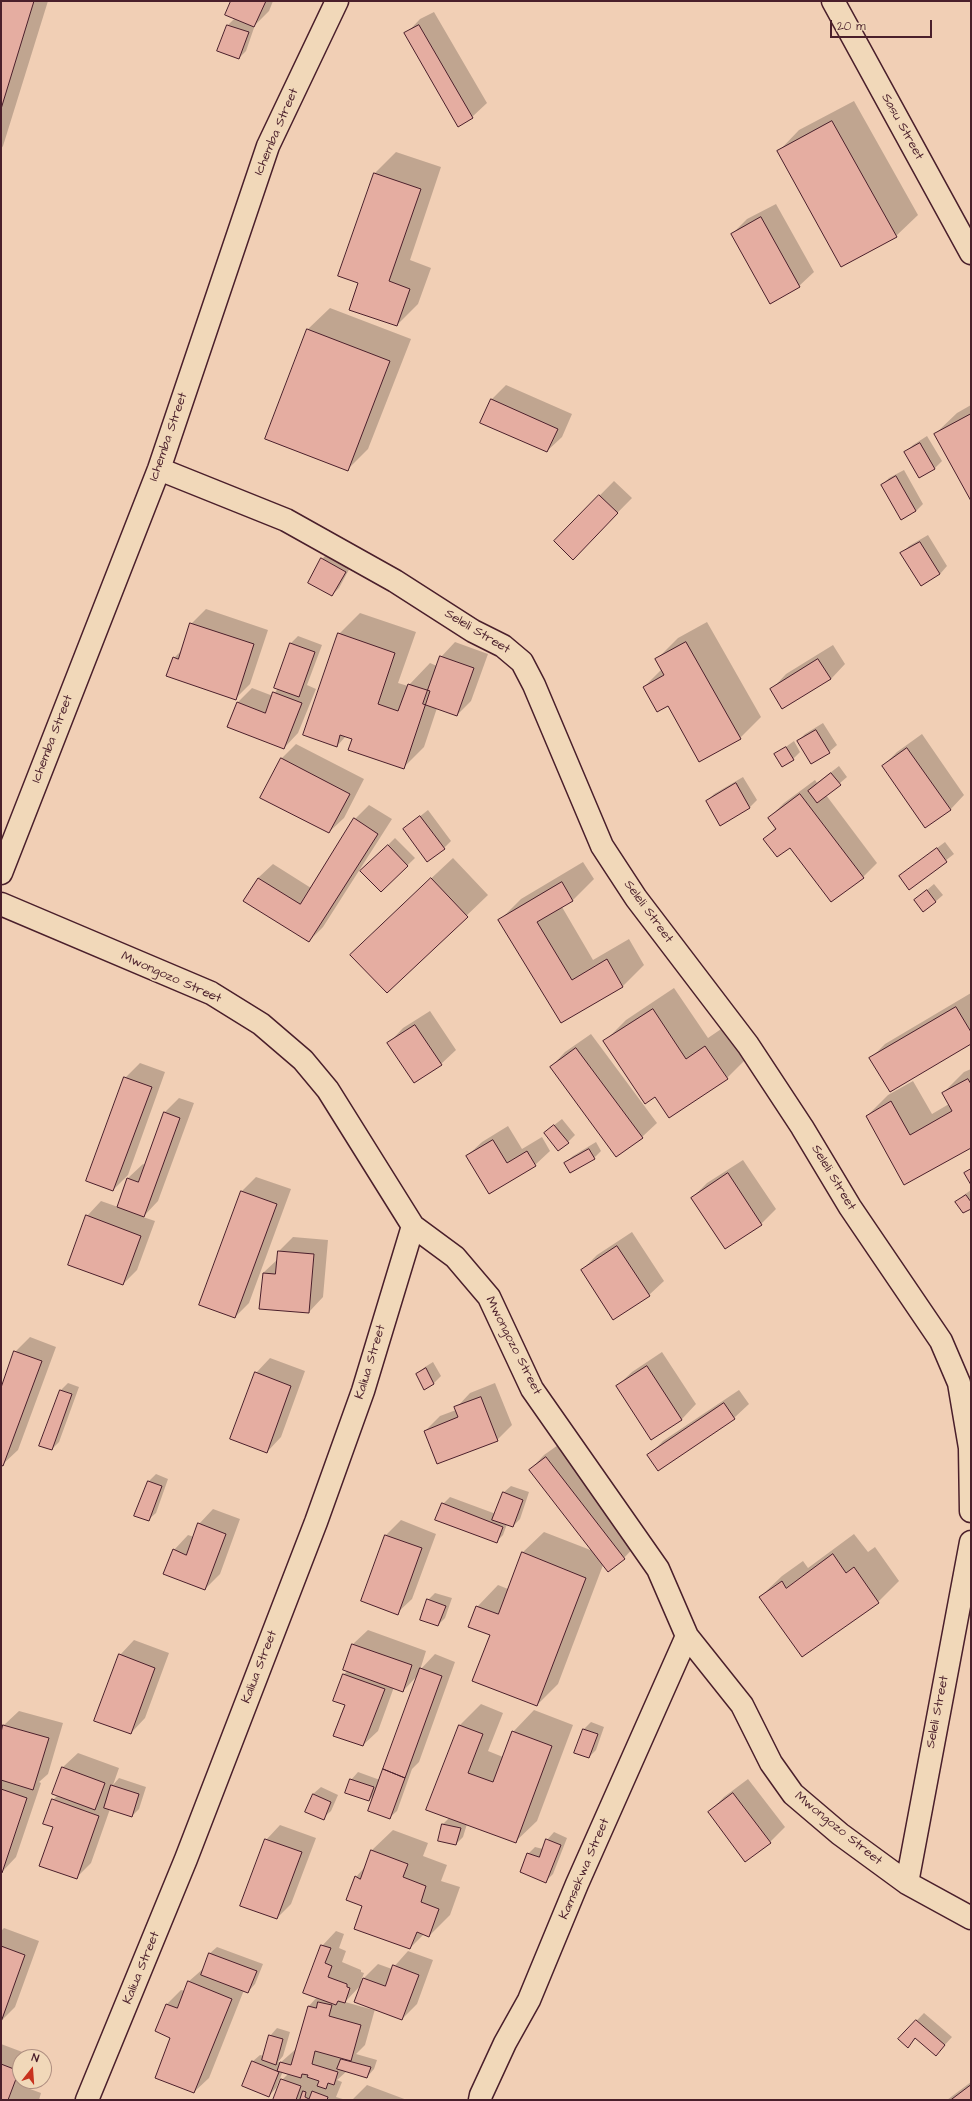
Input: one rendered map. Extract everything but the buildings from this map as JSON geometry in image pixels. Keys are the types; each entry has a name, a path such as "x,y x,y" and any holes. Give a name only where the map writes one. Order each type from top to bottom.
{"street":[{"name":"Ichemba Street","path":"1,873 159,469 268,146 337,1"},
{"name":"Sasu Street","path":"833,1 971,253"},
{"name":"Seleli Street","path":"159,469 286,520 395,581 473,631 503,646 522,662 534,685 602,846 636,898 748,1045 802,1127 850,1207 941,1341 959,1383 970,1448 971,1511"},
{"name":"Mwongozo Street","path":"1,904 211,994 262,1024 303,1060 328,1090 413,1226 455,1257 489,1297 532,1389 658,1569 687,1636 742,1705 771,1763 793,1794 840,1834 907,1883 971,1918"},
{"name":"Kaliua Street","path":"87,2100 186,1859 316,1522 363,1391 413,1226"},
{"name":"Seleli Street","path":"907,1883 971,1542"},
{"name":"Kamsekwa Street","path":"480,2100 492,2068 529,2000 577,1884 687,1636"}]}
